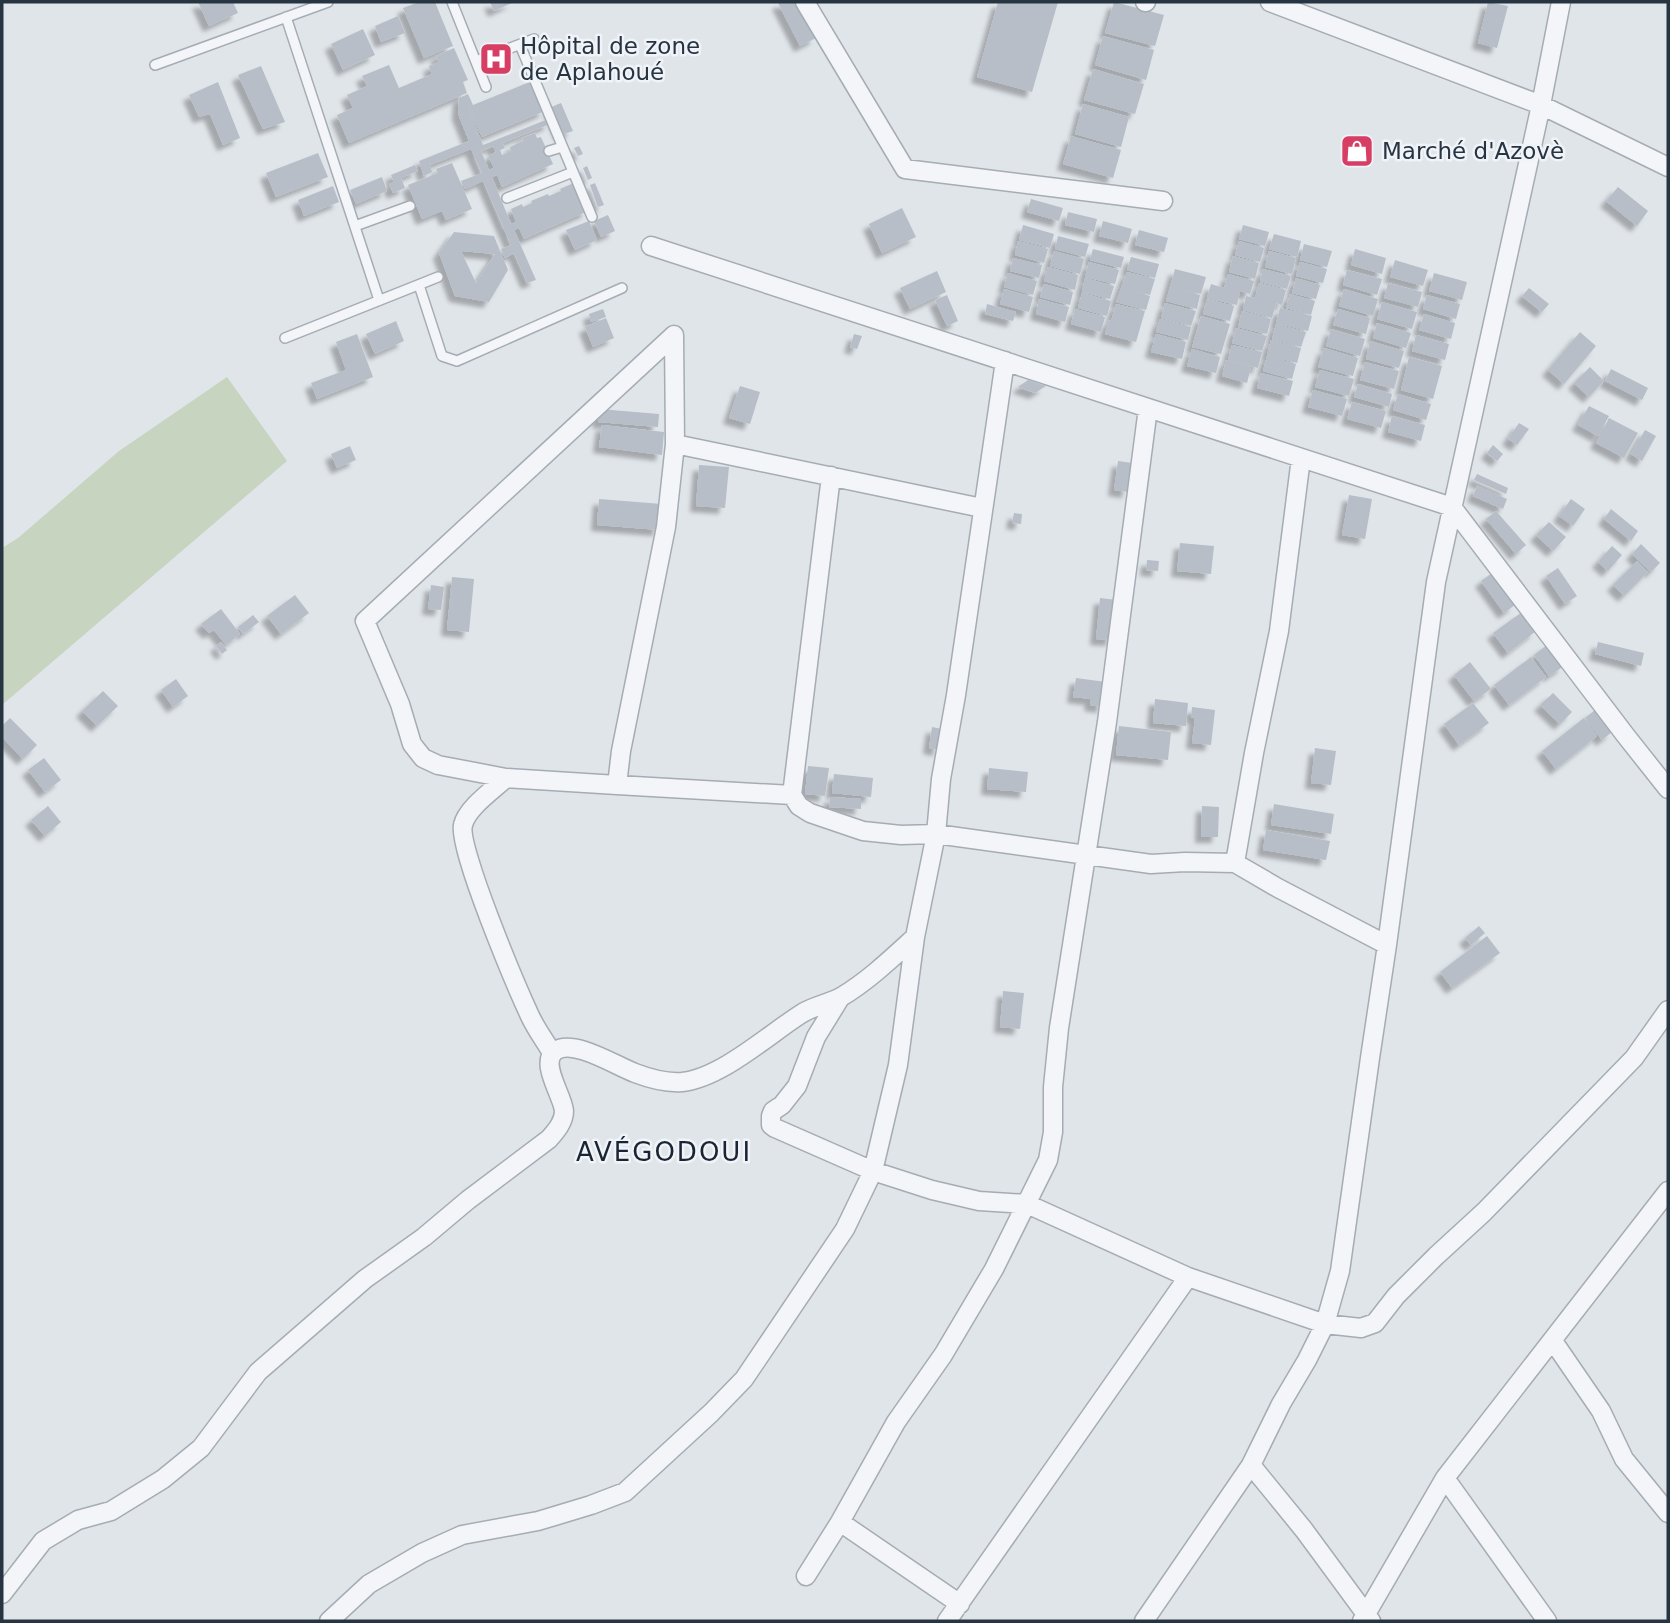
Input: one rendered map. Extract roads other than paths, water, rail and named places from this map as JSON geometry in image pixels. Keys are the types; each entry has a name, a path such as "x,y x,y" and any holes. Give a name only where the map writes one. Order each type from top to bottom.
{"street":[{"path":"804,2 905,169 1163,201"},
{"path":"1270,2 1541,104 1668,167"},
{"path":"1144,1621 1251,1465 1325,1324 1340,1271 1436,582 1561,2"},
{"path":"651,246 1452,507 1668,789"},
{"path":"617,785 666,527 675,444 674,335 365,621 400,704 412,744 423,758 438,765 506,778 617,785 792,795"},
{"path":"329,1621 369,1584 422,1553 462,1535 537,1521 625,1492 744,1379 845,1229 873,1171 898,1065 915,937 936,834 941,779 956,695 1005,361"},
{"path":"806,1576 897,1422 943,1355 994,1269 1048,1160 1059,1028 1109,708 1148,408"},
{"path":"675,444 982,508"},
{"path":"1235,863 1279,631 1301,458"},
{"path":"831,476 792,795 799,806 810,813 863,831 901,835 936,834 1151,864 1235,863 1387,945"},
{"path":"506,778 466,816 462,828 463,838 474,876 520,992 531,1018 552,1053"},
{"path":"2,1594 43,1541 78,1520 111,1511 163,1479 192,1456 209,1439 258,1372 365,1279 424,1237 549,1139 559,1127 564,1111 551,1074 552,1053 569,1047 601,1057 635,1073 665,1080 682,1082 701,1076 729,1064 804,1012 840,998 915,937"},
{"path":"840,998 816,1037 797,1087 771,1115 771,1125 775,1128 873,1171 932,1190 979,1201 1027,1204 1188,1277 1325,1324 1361,1328 1374,1323 1396,1296 1484,1212 1634,1058 1668,1010"},
{"path":"1251,1465 1304,1530 1366,1619 1445,1478 1668,1191"},
{"path":"947,1621 1188,1277"},
{"path":"1553,1341 1601,1411 1624,1459 1668,1513"},
{"path":"1445,1478 1547,1621"},
{"path":"840,1522 960,1604"}],"lane":[{"path":"155,65 286,17 304,6 328,2"},
{"path":"452,2 486,87"},
{"path":"286,17 379,300"},
{"path":"477,61 534,39"},
{"path":"520,45 592,217"},
{"path":"549,151 562,147"},
{"path":"507,198 573,172"},
{"path":"355,226 410,206"},
{"path":"285,338 438,277"},
{"path":"419,285 442,356 457,361 622,288"}],"place":[{"name":"Hôpital de zone de Aplahoué","path":"496,59"},
{"name":"Marché d'Azovè","path":"1357,151"}],"district":[{"name":"AVÉGODOUI","path":"664,1152"}]}
